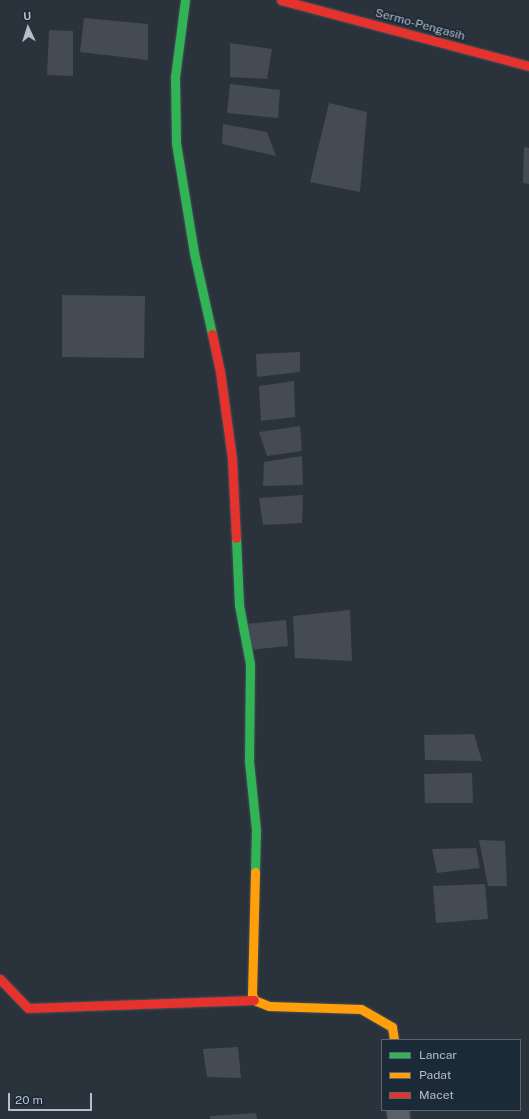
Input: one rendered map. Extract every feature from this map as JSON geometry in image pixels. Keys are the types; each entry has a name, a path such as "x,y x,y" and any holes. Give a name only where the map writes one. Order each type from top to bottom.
{"street":[{"path":"185,0 175,77 176,143 194,253 220,371 232,459 239,605 250,664 250,761 256,830 254,879 255,932 251,984 254,1000"},
{"name":"Sermo-Pengasih","path":"281,0 529,66"},
{"path":"0,980 28,1008 254,1000 269,1006 361,1009 392,1027 394,1039"}],"building":[{"path":"84,18 148,24 148,60 80,52"},
{"path":"49,30 73,31 73,76 47,75"},
{"path":"230,43 272,49 267,79 230,77"},
{"path":"230,84 280,90 278,118 227,113"},
{"path":"329,103 367,112 360,192 310,182"},
{"path":"223,124 267,132 276,156 222,144"},
{"path":"524,147 529,148 529,184 523,183"},
{"path":"62,295 145,296 144,358 62,357"},
{"path":"300,352 300,372 257,377 256,354"},
{"path":"294,381 295,417 261,421 259,386"},
{"path":"300,426 302,451 267,456 259,432"},
{"path":"302,456 303,485 263,486 264,462"},
{"path":"303,495 302,523 263,525 259,498"},
{"path":"350,610 352,661 295,658 293,616"},
{"path":"286,620 288,646 248,650 246,624"},
{"path":"474,734 482,761 425,760 424,735"},
{"path":"472,773 473,803 425,803 424,774"},
{"path":"479,840 505,841 507,886 488,886"},
{"path":"476,848 480,868 437,873 432,849"},
{"path":"485,884 488,919 436,923 433,886"},
{"path":"238,1047 241,1078 207,1077 203,1049"},
{"path":"256,1113 257,1119 210,1119 210,1116"}],"traffic: fast":[{"path":"185,0 175,77 176,143 194,253 212,334"},
{"path":"236,538 239,605 250,664 249,761 256,830 255,872"}],"traffic: slow":[{"path":"255,872 252,994 254,1000 269,1006 361,1009 392,1027 394,1039"}],"traffic: jam":[{"path":"281,0 529,66"},
{"path":"212,334 220,371 232,459 236,538"},
{"path":"0,979 28,1008 254,1000"}]}
